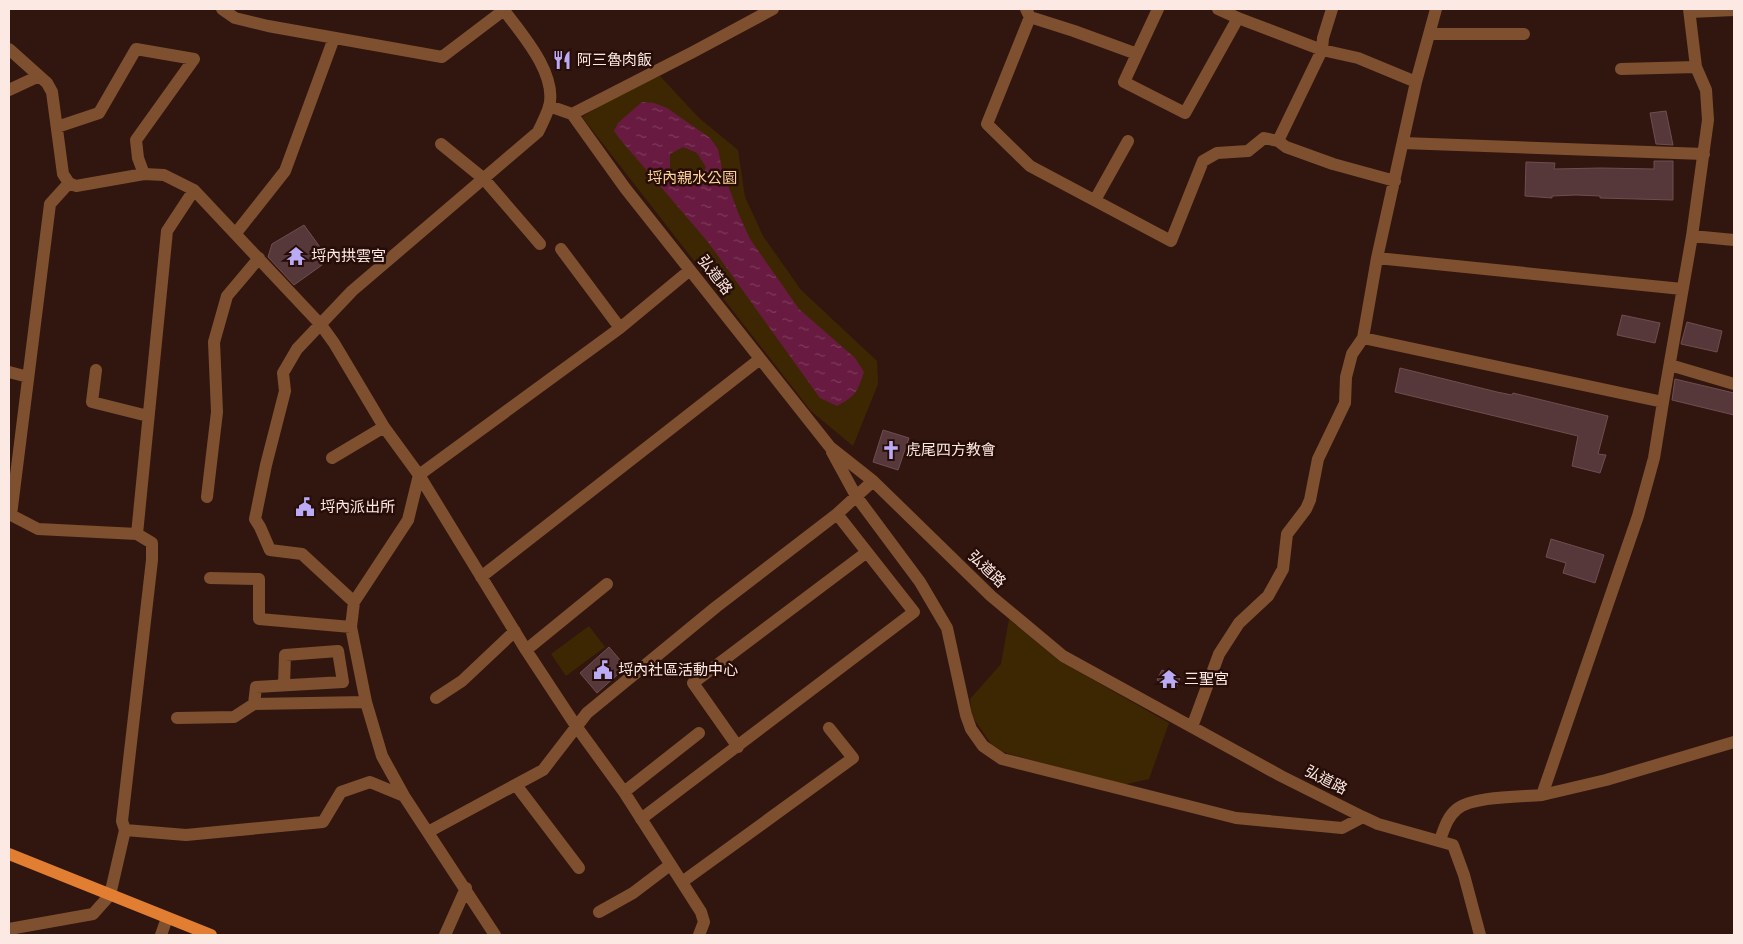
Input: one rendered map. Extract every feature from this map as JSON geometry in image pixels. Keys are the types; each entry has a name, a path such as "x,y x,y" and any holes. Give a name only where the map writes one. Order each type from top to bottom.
{"main road":[{"path":"9,854 211,935"}],"street":[{"path":"222,9 235,18 268,26 442,57 503,9 526,37 550,88 549,106 538,132 352,291 297,349 282,373 285,390 266,465 255,519 270,550 302,554 354,602"},
{"path":"549,106 572,114 773,9"},
{"path":"1158,9 1124,82 1185,113 1238,18"},
{"path":"1218,9 1322,50 1358,58 1416,82"},
{"path":"1278,142 1322,50 1323,38 1332,9"},
{"path":"1192,727 1219,654 1239,623 1268,596 1283,569 1287,534 1306,509 1310,500 1318,459 1344,403 1346,377 1352,354 1363,338 1377,258 1416,82 1436,9"},
{"path":"1542,795 1638,516 1654,458 1692,236 1708,120 1706,90 1696,67 1690,10 1734,10"},
{"path":"1137,54 1028,13 987,124 1030,166 1171,241 1203,161 1217,154 1248,151 1264,138 1278,142 1286,148 1333,164 1395,181"},
{"path":"1430,34 1524,34"},
{"path":"236,233 284,171 334,38"},
{"path":"9,49 39,76 52,92 63,174 69,184 76,186 144,174 164,175 194,190 321,325 384,427 419,475 526,650 576,726 624,792 701,912 704,922 698,935"},
{"path":"57,127 99,113 136,49 194,60 136,140 138,158 144,174"},
{"path":"1621,69 1696,67"},
{"path":"9,90 39,76"},
{"name":"弘道路","path":"572,114 625,188 830,447 873,481 991,596 1063,656 1281,776 1363,818 1453,845 1464,875 1480,935"},
{"path":"1096,200 1128,140"},
{"path":"1403,143 1704,154"},
{"path":"441,144 484,179 540,244"},
{"path":"9,929 94,914 110,895 125,830 122,821 152,560 152,543 138,534 38,529 11,515 50,204 69,184"},
{"path":"138,534 167,232 194,190"},
{"path":"1692,236 1734,240"},
{"path":"561,249 620,328"},
{"path":"207,498 217,412 214,342 228,296 259,258"},
{"path":"1377,258 1682,289"},
{"path":"495,935 404,796 382,756 366,702 351,627 354,602 408,520 419,475 620,328 690,270"},
{"path":"1363,338 1663,402"},
{"path":"481,577 760,359"},
{"path":"1670,366 1734,384"},
{"path":"96,370 92,402 148,416"},
{"path":"9,372 28,377"},
{"path":"332,458 384,427"},
{"path":"830,447 856,496 920,582 947,628 966,715 971,729 983,746 1002,759 1236,818 1342,828 1363,818"},
{"path":"428,832 543,770 587,713 708,613 837,514 873,481"},
{"path":"641,819 914,612 837,514"},
{"path":"738,747 693,683 867,552"},
{"path":"210,578 259,579 258,619 351,627"},
{"path":"526,650 607,584"},
{"path":"436,698 462,681 515,631"},
{"path":"254,704 256,687 284,686 343,682 338,650 285,655 284,686"},
{"path":"177,718 234,717 254,704 366,702"},
{"path":"682,882 853,758 829,728"},
{"path":"624,792 699,733"},
{"path":"1440,840 1447,822 1457,808 1482,799 1542,795 1606,780 1734,742"},
{"path":"125,830 186,835 323,822 341,792 370,782 404,796"},
{"path":"516,785 579,868"},
{"path":"599,912 633,893 670,865"},
{"path":"445,935 466,888"},
{"path":"161,935 167,918"}],"green space":[{"name":"埒內親水公園","path":"660,76 699,118 738,150 745,197 763,236 801,290 877,361 878,384 853,446 811,411 582,117 619,93"},
{"path":"1009,619 1058,660 1169,723 1149,779 1122,785 995,750 972,716 970,699 1001,664"},
{"path":"589,626 605,647 566,676 551,654"}],"water":[{"path":"642,102 654,103 667,108 710,138 718,149 722,169 750,239 799,309 855,358 864,372 858,389 849,399 837,406 820,398 708,242 619,138 614,131 618,123","holes":["683,147 697,153 706,167 701,179 692,185 679,178 670,168 670,154"]}],"building":[{"path":"1666,111 1673,145 1656,144 1650,113"},
{"path":"1654,161 1673,161 1673,200 1600,198 1600,196 1576,195 1552,196 1552,198 1525,196 1526,162 1555,163 1554,169 1654,169"},
{"name":"埒內拱雲宮","path":"304,225 325,254 319,259 322,265 294,285 268,257 272,244"},
{"path":"1622,315 1660,323 1655,343 1617,335"},
{"path":"1687,322 1722,331 1717,352 1681,344"},
{"path":"1400,368 1497,392 1512,395 1513,393 1608,416 1598,454 1606,455 1600,473 1572,466 1578,436 1395,392"},
{"path":"1675,379 1734,393 1734,415 1672,400"},
{"name":"虎尾四方教會","path":"883,430 909,438 898,470 873,462"},
{"path":"1551,539 1604,555 1595,583 1563,573 1566,563 1546,557"},
{"name":"埒內社區活動中心","path":"609,647 626,667 597,693 580,673"},
{"name":"三聖宮","path":"1162,670 1180,678 1176,688 1157,680"}],"place":[{"name":"阿三魯肉飯","path":"562,60"},
{"name":"埒內拱雲宮","path":"296,256"},
{"name":"虎尾四方教會","path":"891,450"},
{"name":"埒內派出所","path":"305,507"},
{"name":"埒內社區活動中心","path":"603,670"},
{"name":"三聖宮","path":"1169,679"}]}
